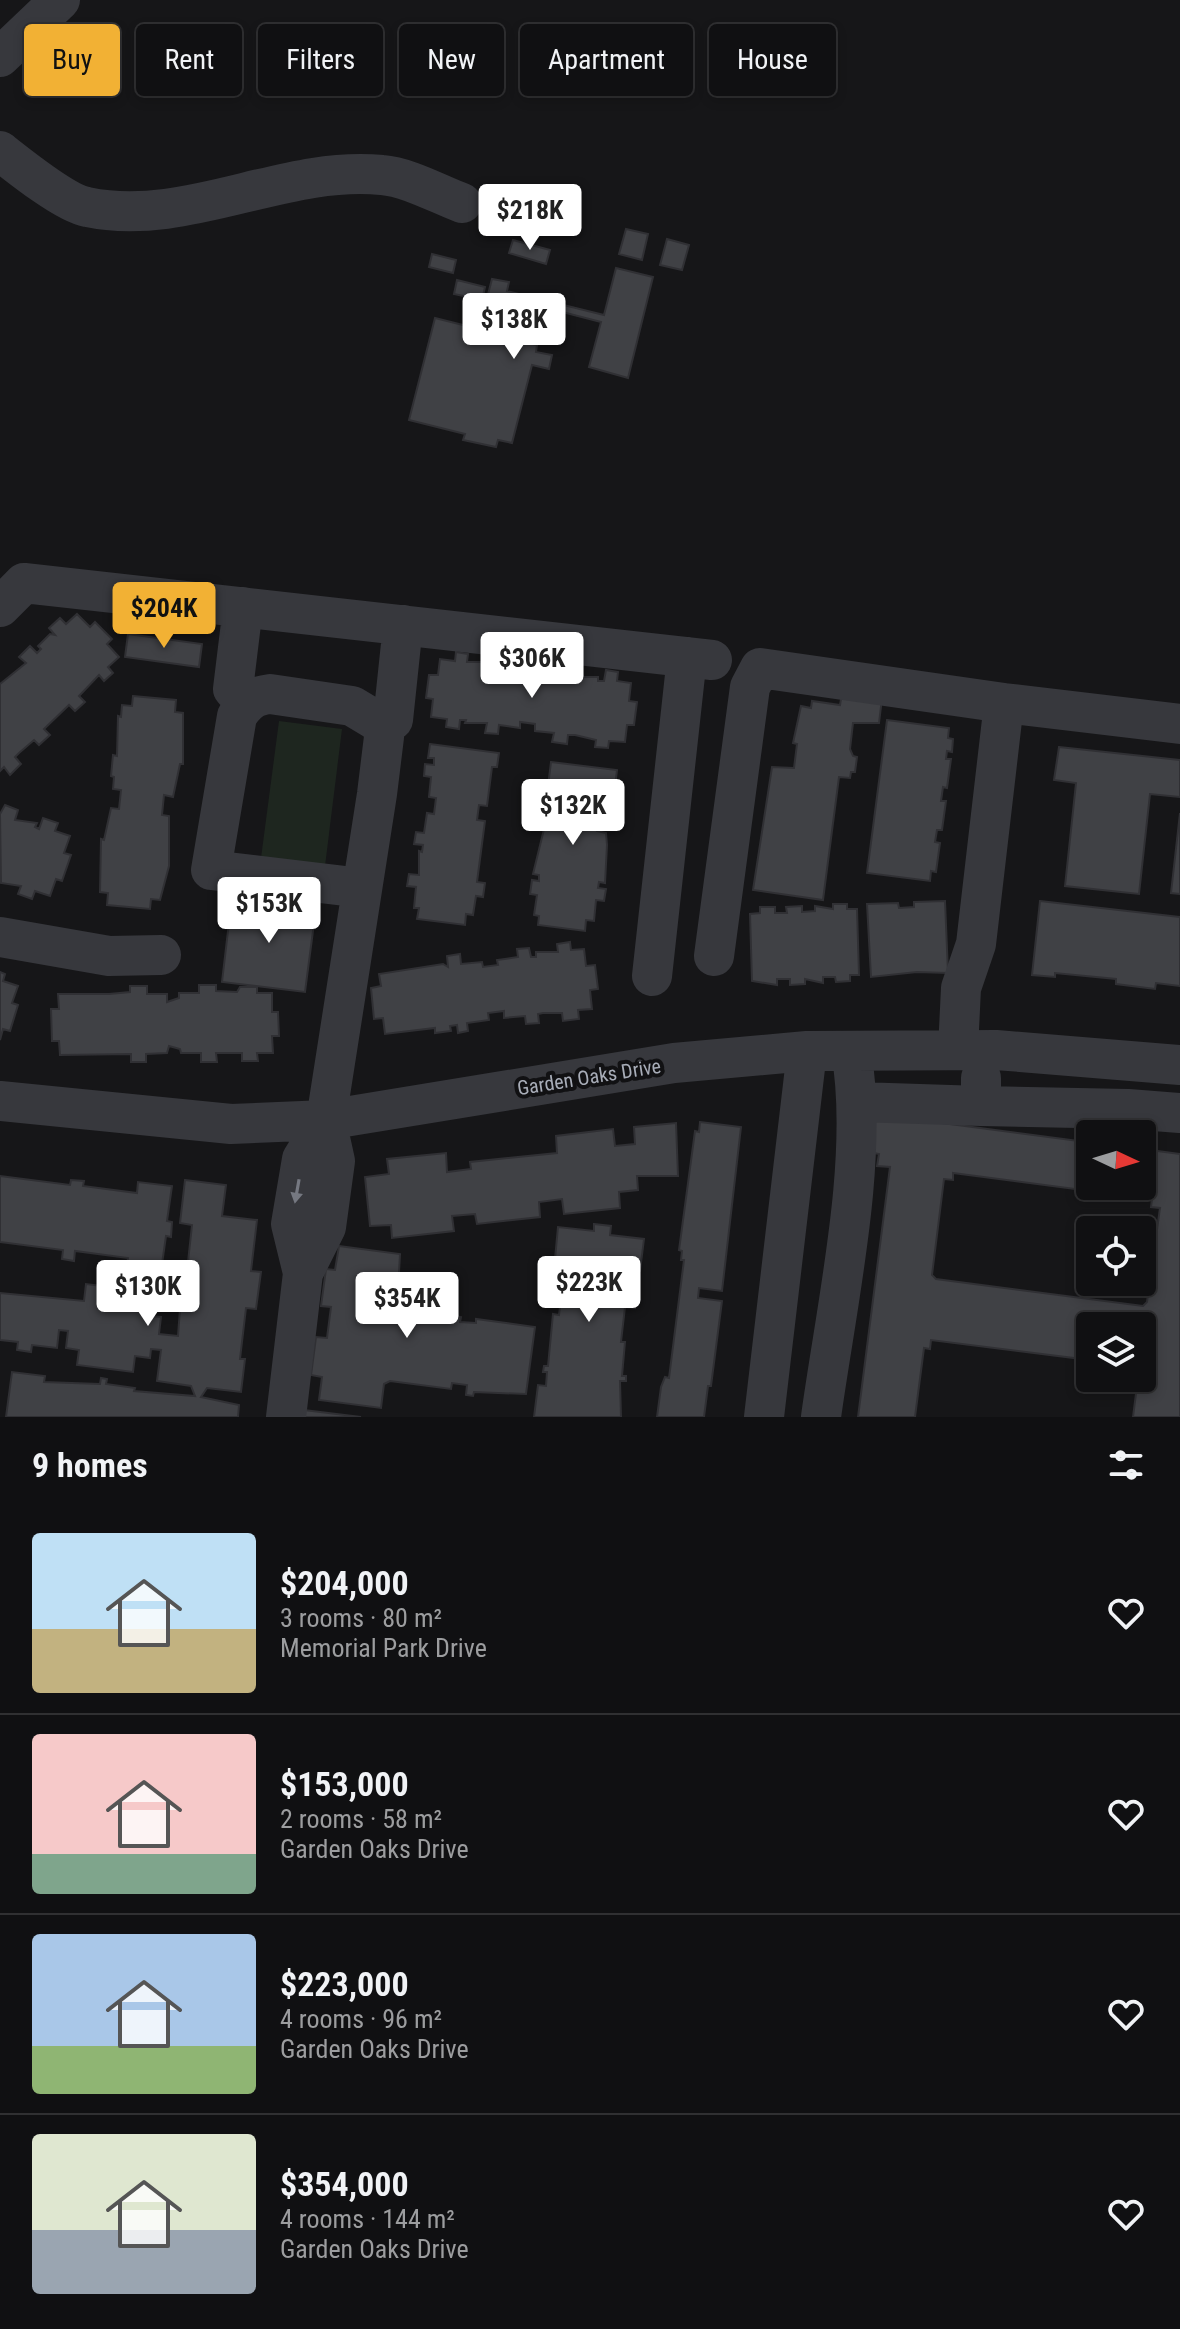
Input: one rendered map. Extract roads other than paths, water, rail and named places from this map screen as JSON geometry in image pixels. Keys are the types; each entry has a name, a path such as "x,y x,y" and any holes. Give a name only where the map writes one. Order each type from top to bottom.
{"street":[{"path":"0,57 60,0"},
{"path":"0,151 28,173 85,207 149,210 222,199 300,178 347,173 385,175 462,203"},
{"path":"12,595 243,607 699,658 652,976"},
{"path":"243,607 233,689 245,703"},
{"path":"382,724 393,720 403,625"},
{"path":"714,956 750,687 760,668 1004,703 1180,724"},
{"path":"362,888 211,870 237,716 245,703 258,696 292,696 352,706 382,724"},
{"path":"981,1106 969,1050 961,988 976,944 1004,703"},
{"path":"286,1417 303,1273 326,1227 335,1161 326,1120 384,737 382,724"},
{"path":"0,937 109,956 161,955"},
{"name":"Garden Oaks Drive","path":"0,1101 231,1124 326,1120 674,1063 807,1051 969,1050 1180,1065"},
{"path":"764,1417 807,1051"},
{"path":"821,1417 852,1193 858,1102 851,1051"},
{"path":"858,1102 1115,1108 1180,1113"}]}
